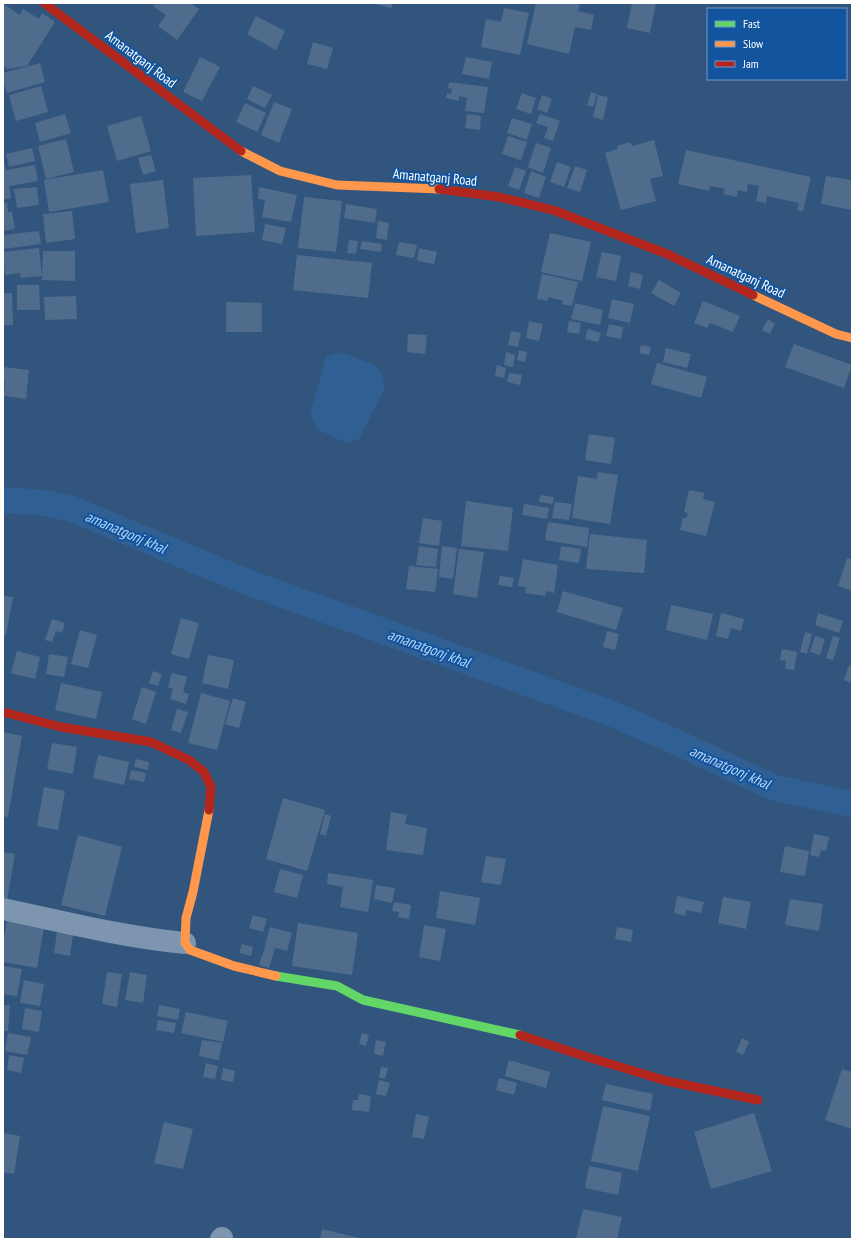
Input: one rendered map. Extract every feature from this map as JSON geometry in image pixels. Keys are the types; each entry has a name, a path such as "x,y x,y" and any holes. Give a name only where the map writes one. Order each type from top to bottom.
{"street":[{"name":"Amanatganj Road","path":"44,3 241,151 280,171 336,185 431,188 499,197 553,210 667,254 836,334 852,338"},
{"path":"3,712 61,727 151,742 189,760 204,772 211,787 209,814 193,892 186,918 186,943 190,950 234,966 278,977 337,986 363,1000 522,1035 584,1056 667,1081 758,1100"},
{"path":"3,909 150,940 186,943"}],"water":[{"path":"341,352 374,365 380,370 385,388 359,439 351,442 344,442 317,429 310,415 326,357"}],"building":[{"path":"156,3 190,3 199,9 177,40 158,26 166,15 153,6"},
{"path":"371,3 393,3 391,8"},
{"path":"536,3 580,3 578,11 594,15 591,30 575,27 569,54 527,44"},
{"path":"632,3 656,3 650,33 627,28"},
{"path":"4,4 20,15 23,9 39,19 42,13 55,22 27,66 7,69 3,65"},
{"path":"504,8 529,13 520,55 481,47 486,19 501,22"},
{"path":"256,16 285,31 276,50 247,34"},
{"path":"313,42 333,48 327,69 307,64"},
{"path":"200,57 220,67 202,101 183,92"},
{"path":"466,57 492,62 489,79 462,74"},
{"path":"40,63 45,82 7,93 3,80 3,73"},
{"path":"449,82 488,87 484,113 465,111 467,98 459,96 459,101 446,98 447,93 451,94 452,89 448,88"},
{"path":"41,86 48,112 16,121 9,95"},
{"path":"253,86 272,95 265,108 247,99"},
{"path":"591,92 597,94 593,107 587,105"},
{"path":"522,93 536,98 531,114 516,109"},
{"path":"542,95 552,99 547,113 537,109"},
{"path":"598,95 608,97 603,120 593,117"},
{"path":"274,102 292,109 279,143 261,135"},
{"path":"245,103 266,113 257,132 236,122"},
{"path":"65,114 71,133 40,142 35,123"},
{"path":"467,114 481,116 480,130 465,128"},
{"path":"540,114 560,121 553,141 544,138 548,127 536,123"},
{"path":"141,116 151,151 117,161 107,126"},
{"path":"512,118 532,124 527,140 507,133"},
{"path":"508,136 527,142 521,160 502,154"},
{"path":"66,139 74,172 46,179 38,146"},
{"path":"654,140 663,176 650,179 656,201 621,210 605,153 618,149 617,146 630,142 632,146"},
{"path":"536,143 551,148 543,173 528,167"},
{"path":"32,148 35,161 9,167 6,154"},
{"path":"686,150 811,177 803,211 797,210 799,203 767,196 766,203 756,201 759,186 748,184 747,192 738,190 737,197 723,194 725,189 710,186 709,191 678,184"},
{"path":"151,155 156,171 143,175 138,158"},
{"path":"3,157 6,170 35,165 38,181 9,186 11,198 3,200"},
{"path":"557,162 571,167 564,187 550,182"},
{"path":"575,166 587,170 580,192 567,188"},
{"path":"515,167 526,171 519,190 508,186"},
{"path":"103,170 109,202 49,212 44,180"},
{"path":"531,171 546,177 539,198 524,193"},
{"path":"251,175 255,232 196,236 193,178"},
{"path":"826,176 852,180 852,210 821,204"},
{"path":"163,180 169,228 136,233 130,184"},
{"path":"37,187 39,205 17,208 14,189"},
{"path":"259,187 297,195 291,222 262,217 265,200 258,199"},
{"path":"304,197 342,201 336,252 298,248"},
{"path":"3,203 7,203 8,212 12,212 15,229 3,231"},
{"path":"346,204 377,209 375,223 344,218"},
{"path":"72,211 75,239 46,243 43,214"},
{"path":"378,221 389,223 387,240 376,238"},
{"path":"265,224 286,228 282,244 262,240"},
{"path":"39,231 41,244 3,249 3,235"},
{"path":"550,233 591,242 582,281 541,272"},
{"path":"349,240 358,241 356,254 347,253"},
{"path":"362,241 382,244 381,252 360,249"},
{"path":"399,242 417,245 414,258 396,255"},
{"path":"39,248 42,276 21,278 20,273 5,275 3,252"},
{"path":"419,248 437,252 434,264 417,261"},
{"path":"43,251 75,251 75,281 42,280"},
{"path":"602,252 621,256 616,281 596,277"},
{"path":"297,255 372,263 368,298 293,290"},
{"path":"631,272 643,275 640,289 628,286"},
{"path":"542,274 578,282 572,306 562,304 563,301 548,297 548,301 537,299"},
{"path":"659,280 681,293 674,306 651,293"},
{"path":"17,285 39,285 40,310 17,310"},
{"path":"3,293 12,293 13,325 3,325"},
{"path":"76,296 77,319 45,320 44,297"},
{"path":"612,299 634,304 630,323 608,318"},
{"path":"703,301 740,316 733,332 710,323 707,328 694,323"},
{"path":"226,302 262,303 262,332 226,332"},
{"path":"575,303 603,310 600,325 571,319"},
{"path":"768,319 775,324 770,334 762,330"},
{"path":"529,321 543,324 539,341 526,338"},
{"path":"569,321 581,323 579,334 567,332"},
{"path":"609,324 623,327 621,339 606,336"},
{"path":"588,329 601,333 598,342 585,339"},
{"path":"511,331 521,333 518,347 508,345"},
{"path":"408,334 427,335 425,354 407,352"},
{"path":"794,344 852,365 844,388 785,367"},
{"path":"641,345 651,347 649,355 639,353"},
{"path":"666,348 691,354 687,368 663,362"},
{"path":"519,350 527,352 525,362 517,360"},
{"path":"506,352 515,355 513,367 504,365"},
{"path":"657,363 707,377 701,398 651,384"},
{"path":"497,365 506,368 504,378 495,376"},
{"path":"3,367 29,370 26,399 4,396 5,382 3,382"},
{"path":"509,373 522,375 520,385 507,382"},
{"path":"589,434 615,438 611,464 585,460"},
{"path":"598,472 618,475 610,524 572,518 578,476 597,479"},
{"path":"689,490 704,493 703,499 715,502 706,536 680,530 683,518 686,518 688,513 684,512"},
{"path":"540,495 554,497 553,504 539,502"},
{"path":"466,501 513,508 508,551 461,546"},
{"path":"555,502 572,504 569,520 552,518"},
{"path":"524,504 549,508 547,519 522,515"},
{"path":"423,518 442,521 439,546 419,543"},
{"path":"548,522 589,528 587,547 545,540"},
{"path":"590,534 647,540 644,573 586,569"},
{"path":"419,546 438,549 436,567 416,565"},
{"path":"442,546 457,548 453,579 439,577"},
{"path":"561,546 581,549 579,563 559,560"},
{"path":"459,549 484,552 477,598 453,594"},
{"path":"847,558 852,559 852,591 838,586"},
{"path":"523,559 558,565 554,593 546,591 545,596 525,593 526,587 518,586"},
{"path":"409,566 438,569 435,592 406,589"},
{"path":"500,576 514,578 512,587 498,585"},
{"path":"563,591 623,608 616,630 557,612"},
{"path":"3,596 13,597 6,635 3,635"},
{"path":"671,605 713,614 707,640 666,630"},
{"path":"721,613 744,619 741,631 731,628 728,639 716,636"},
{"path":"818,613 843,621 839,633 815,625"},
{"path":"181,618 199,623 189,659 171,654"},
{"path":"52,619 65,623 62,633 56,631 52,642 45,640"},
{"path":"80,630 97,635 88,668 71,664"},
{"path":"607,631 619,634 615,650 603,647"},
{"path":"805,632 812,634 807,654 800,652"},
{"path":"815,636 825,639 820,655 810,652"},
{"path":"833,636 840,638 833,660 826,658"},
{"path":"782,649 797,652 794,670 785,669 786,661 780,660"},
{"path":"17,651 40,657 35,679 11,673"},
{"path":"49,654 68,657 64,677 46,674"},
{"path":"208,655 234,660 228,689 202,683"},
{"path":"849,665 852,666 852,683 844,680"},
{"path":"153,671 162,674 158,686 149,683"},
{"path":"172,673 187,677 183,692 189,694 186,704 170,699 173,689 168,687"},
{"path":"61,683 102,692 96,719 55,710"},
{"path":"142,687 156,692 146,724 132,719"},
{"path":"201,693 230,701 217,750 188,743"},
{"path":"233,698 246,702 239,728 225,724"},
{"path":"177,709 188,712 181,733 171,730"},
{"path":"3,732 22,736 8,817 3,816"},
{"path":"52,743 77,747 73,774 47,769"},
{"path":"98,755 129,762 124,785 93,778"},
{"path":"136,759 149,762 148,770 134,767"},
{"path":"131,770 146,773 144,782 129,779"},
{"path":"44,787 65,791 58,830 37,826"},
{"path":"283,798 325,810 307,871 266,859"},
{"path":"391,812 407,815 405,824 427,828 423,855 386,850"},
{"path":"325,814 331,816 326,836 320,834"},
{"path":"814,834 829,837 826,851 821,850 819,857 810,855"},
{"path":"78,835 122,847 105,916 61,905"},
{"path":"785,846 809,851 805,876 780,872"},
{"path":"3,852 15,854 7,900 3,899"},
{"path":"486,856 506,859 501,885 481,882"},
{"path":"280,869 303,875 297,898 274,892"},
{"path":"328,873 373,880 368,912 340,907 343,887 327,884"},
{"path":"376,885 395,888 392,903 374,899"},
{"path":"440,891 480,898 475,925 436,918"},
{"path":"677,896 704,902 701,913 686,910 685,916 674,913"},
{"path":"723,897 751,902 746,929 718,923"},
{"path":"790,899 823,904 819,931 785,925"},
{"path":"394,902 411,905 409,919 398,917 399,912 392,911"},
{"path":"253,915 267,919 263,932 249,928"},
{"path":"7,921 44,927 37,968 3,962 3,943"},
{"path":"298,923 358,933 352,975 292,966"},
{"path":"424,925 446,929 440,961 419,957"},
{"path":"270,927 292,933 287,951 265,945"},
{"path":"617,927 633,930 631,942 615,939"},
{"path":"57,932 73,935 70,956 54,953"},
{"path":"242,944 253,947 251,956 239,953"},
{"path":"266,945 275,948 269,968 259,965"},
{"path":"3,966 22,969 17,996 3,994"},
{"path":"107,972 122,974 117,1007 102,1004"},
{"path":"130,972 147,975 143,1003 125,1000"},
{"path":"24,980 44,984 40,1006 20,1003"},
{"path":"3,1005 10,1005 8,1031 3,1031"},
{"path":"159,1005 180,1009 178,1020 157,1016"},
{"path":"25,1008 42,1011 39,1032 22,1029"},
{"path":"186,1012 228,1021 223,1042 181,1033"},
{"path":"158,1020 176,1023 174,1033 156,1030"},
{"path":"8,1033 31,1037 27,1055 5,1051"},
{"path":"362,1033 369,1035 366,1046 359,1044"},
{"path":"742,1038 749,1042 743,1055 736,1052"},
{"path":"202,1040 222,1043 219,1060 199,1056"},
{"path":"376,1040 386,1042 383,1056 374,1054"},
{"path":"9,1055 24,1058 21,1073 7,1070"},
{"path":"509,1060 550,1072 546,1088 505,1076"},
{"path":"206,1063 218,1066 215,1079 203,1077"},
{"path":"381,1067 388,1068 385,1079 379,1077"},
{"path":"223,1068 235,1071 233,1082 221,1080"},
{"path":"842,1069 852,1072 852,1129 825,1120"},
{"path":"499,1078 517,1083 514,1095 496,1090"},
{"path":"379,1080 390,1083 386,1096 376,1094"},
{"path":"606,1084 653,1094 650,1111 602,1100"},
{"path":"359,1094 371,1096 369,1112 352,1110 353,1100 358,1100"},
{"path":"603,1106 650,1116 638,1171 591,1161"},
{"path":"754,1113 772,1171 711,1189 694,1132"},
{"path":"416,1114 429,1117 424,1139 412,1137"},
{"path":"164,1122 193,1129 183,1169 154,1163"},
{"path":"3,1133 20,1136 14,1174 3,1172"},
{"path":"589,1166 622,1173 618,1195 585,1188"},
{"path":"583,1209 622,1217 617,1239 576,1239"},
{"path":"322,1229 359,1238 359,1239 320,1239"}],"waterway":[{"name":"amanatgonj khal","path":"3,500 46,503 72,509 247,582 613,714 775,788 852,804"}],"traffic: fast":[{"path":"276,976 337,986 363,1000 520,1035"}],"traffic: slow":[{"path":"241,151 280,171 337,185 439,189"},
{"path":"753,295 836,334 852,338"},
{"path":"209,810 193,892 186,918 185,943 190,950 234,966 276,976"}],"traffic: jam":[{"path":"44,3 241,151"},
{"path":"439,189 499,197 553,210 667,254 753,295"},
{"path":"3,712 61,727 151,742 189,760 204,772 211,787 209,810"},
{"path":"520,1035 667,1081 758,1100"}]}
